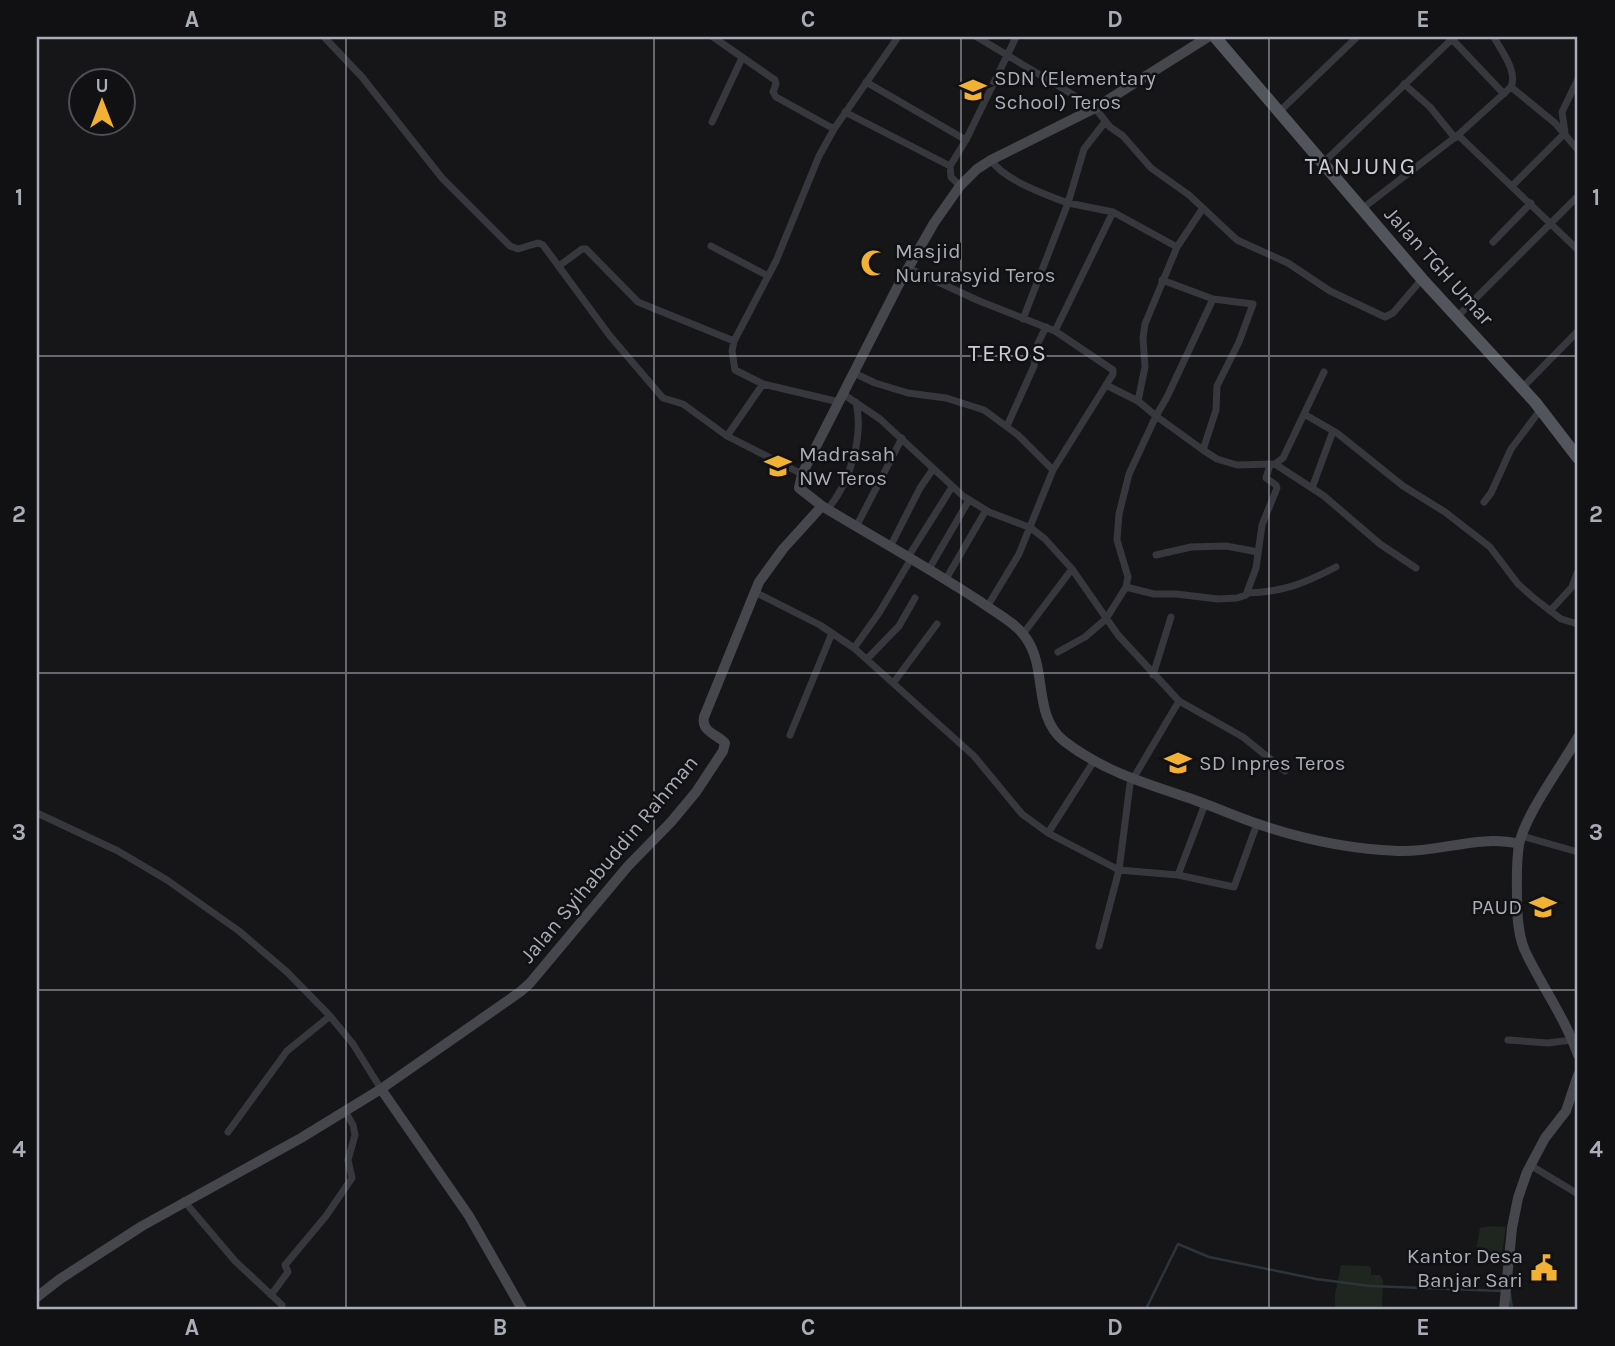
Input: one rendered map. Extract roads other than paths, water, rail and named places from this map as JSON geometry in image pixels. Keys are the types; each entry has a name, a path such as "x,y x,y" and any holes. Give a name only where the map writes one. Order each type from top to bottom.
{"main road":[{"name":"Jalan TGH Umar","path":"1215,37 1422,278 1541,409 1578,458"}],"street":[{"path":"324,37 362,77 442,178 510,246 523,249 542,244 610,335 663,398 683,404 727,436 802,474"},
{"path":"713,37 775,80 773,92 776,97 834,129"},
{"path":"898,37 845,112 819,156 768,276 734,341 732,351 735,370 763,384 856,402 902,438 969,500 986,510 1031,528 1058,552 1106,619 1153,675 1179,701 1243,737 1285,771"},
{"path":"977,37 1095,108 1105,122 1123,136 1156,172 1203,208 1237,240 1288,263 1330,291 1385,317 1393,313 1422,278"},
{"path":"960,186 951,177 950,166 966,140 1016,37"},
{"path":"1208,37 1095,108 977,169 960,186 934,223 908,268 802,474 799,488 824,508 946,579 1023,634 1034,650 1042,698 1052,729 1061,739 1094,761 1131,780 1257,824 1329,842 1382,850 1428,850 1520,840 1578,852"},
{"path":"1279,112 1357,37"},
{"path":"1363,208 1457,136 1511,87 1514,81 1512,73 1494,37"},
{"path":"1324,162 1450,38 1504,94"},
{"path":"712,122 743,58"},
{"path":"1565,133 1562,112 1578,79"},
{"path":"866,82 966,140"},
{"path":"1404,84 1578,250"},
{"path":"1511,87 1565,133 1578,150"},
{"path":"845,112 950,166"},
{"path":"1023,319 1068,203 1084,149 1105,122"},
{"path":"1513,186 1565,133"},
{"path":"992,160 997,168 1009,175 1068,203 1113,212 1177,247"},
{"path":"1458,316 1578,196"},
{"path":"1493,242 1531,203"},
{"path":"1138,401 1144,367 1145,324 1177,247 1203,208"},
{"path":"1055,331 1113,212"},
{"path":"710,246 768,276"},
{"path":"559,266 582,249 586,249 638,302 734,341"},
{"path":"908,268 951,289 1055,331 1113,370 1053,470 1020,554 987,607"},
{"path":"1162,280 1213,299 1253,305 1217,386 1216,410 1203,450"},
{"path":"1058,652 1085,637 1106,619 1126,587 1128,577 1117,540 1119,514 1129,474 1213,299"},
{"path":"1007,426 1034,366 1038,343 1046,327"},
{"path":"1522,388 1578,331"},
{"path":"1106,385 1138,401 1217,459 1237,465 1273,464 1283,458 1324,372"},
{"path":"854,373 908,393 956,400 984,411 1007,426 1053,470"},
{"path":"727,436 763,384"},
{"path":"824,508 841,492 850,465 859,427 856,402"},
{"path":"1484,502 1511,449 1541,409"},
{"path":"1304,414 1333,431 1403,486 1445,512 1490,547 1518,584 1550,611 1566,621 1578,624"},
{"path":"1312,488 1333,431"},
{"path":"856,527 902,438"},
{"path":"1273,464 1312,488 1380,544 1416,568"},
{"path":"1248,593 1256,568 1262,525 1277,488 1266,478 1273,464"},
{"path":"890,547 933,469"},
{"path":"854,648 879,613 952,487"},
{"path":"929,569 969,500"},
{"name":"Jalan Syihabuddin Rahman","path":"37,1297 98,1253 184,1201 262,1160 381,1090 530,983 628,866 696,792 725,746 723,740 707,730 703,722 755,592 764,573 783,549 824,508"},
{"path":"946,579 986,510"},
{"path":"1156,555 1191,547 1226,547 1258,552"},
{"path":"1126,587 1154,594 1237,598 1248,593 1288,589 1336,567"},
{"path":"1023,634 1072,569"},
{"path":"1550,611 1572,587 1577,573"},
{"path":"755,592 832,633 854,648 974,756 1022,814 1048,833 1119,870 1178,875 1234,887 1257,824"},
{"path":"867,659 899,626 915,598"},
{"path":"1153,675 1171,617"},
{"path":"894,682 937,624"},
{"path":"790,735 832,633"},
{"path":"1099,946 1119,870 1131,780 1179,701"},
{"path":"1578,737 1520,840 1517,905 1522,946 1578,1055"},
{"path":"1048,833 1094,761"},
{"path":"1178,875 1205,804"},
{"path":"37,813 110,846 198,901 287,972 353,1044 381,1090 469,1216 522,1309"},
{"path":"228,1132 287,1051 330,1016"},
{"path":"1508,1040 1548,1043 1572,1040"},
{"path":"1508,1307 1516,1205 1530,1165 1545,1138 1566,1111 1578,1075"},
{"path":"271,1295 289,1272 285,1265 326,1216 352,1178 348,1160 355,1135 345,1111"},
{"path":"1530,1165 1578,1194"},
{"path":"184,1201 234,1261 282,1305"}],"waterway":[{"path":"1146,1309 1178,1244 1209,1257 1316,1279 1370,1286 1502,1291"},
{"path":"1510,1294 1512,1309"}],"place":[{"name":"SDN (Elementary School) Teros","path":"973,90"},
{"name":"Masjid Nururasyid Teros","path":"874,263"},
{"name":"Madrasah NW Teros","path":"778,466"},
{"name":"SD Inpres Teros","path":"1178,763"},
{"name":"PAUD","path":"1543,907"},
{"name":"Kantor Desa Banjar Sari","path":"1544,1268"}],"district":[{"name":"TANJUNG","path":"1361,166"},
{"name":"TEROS","path":"1008,353"}]}
